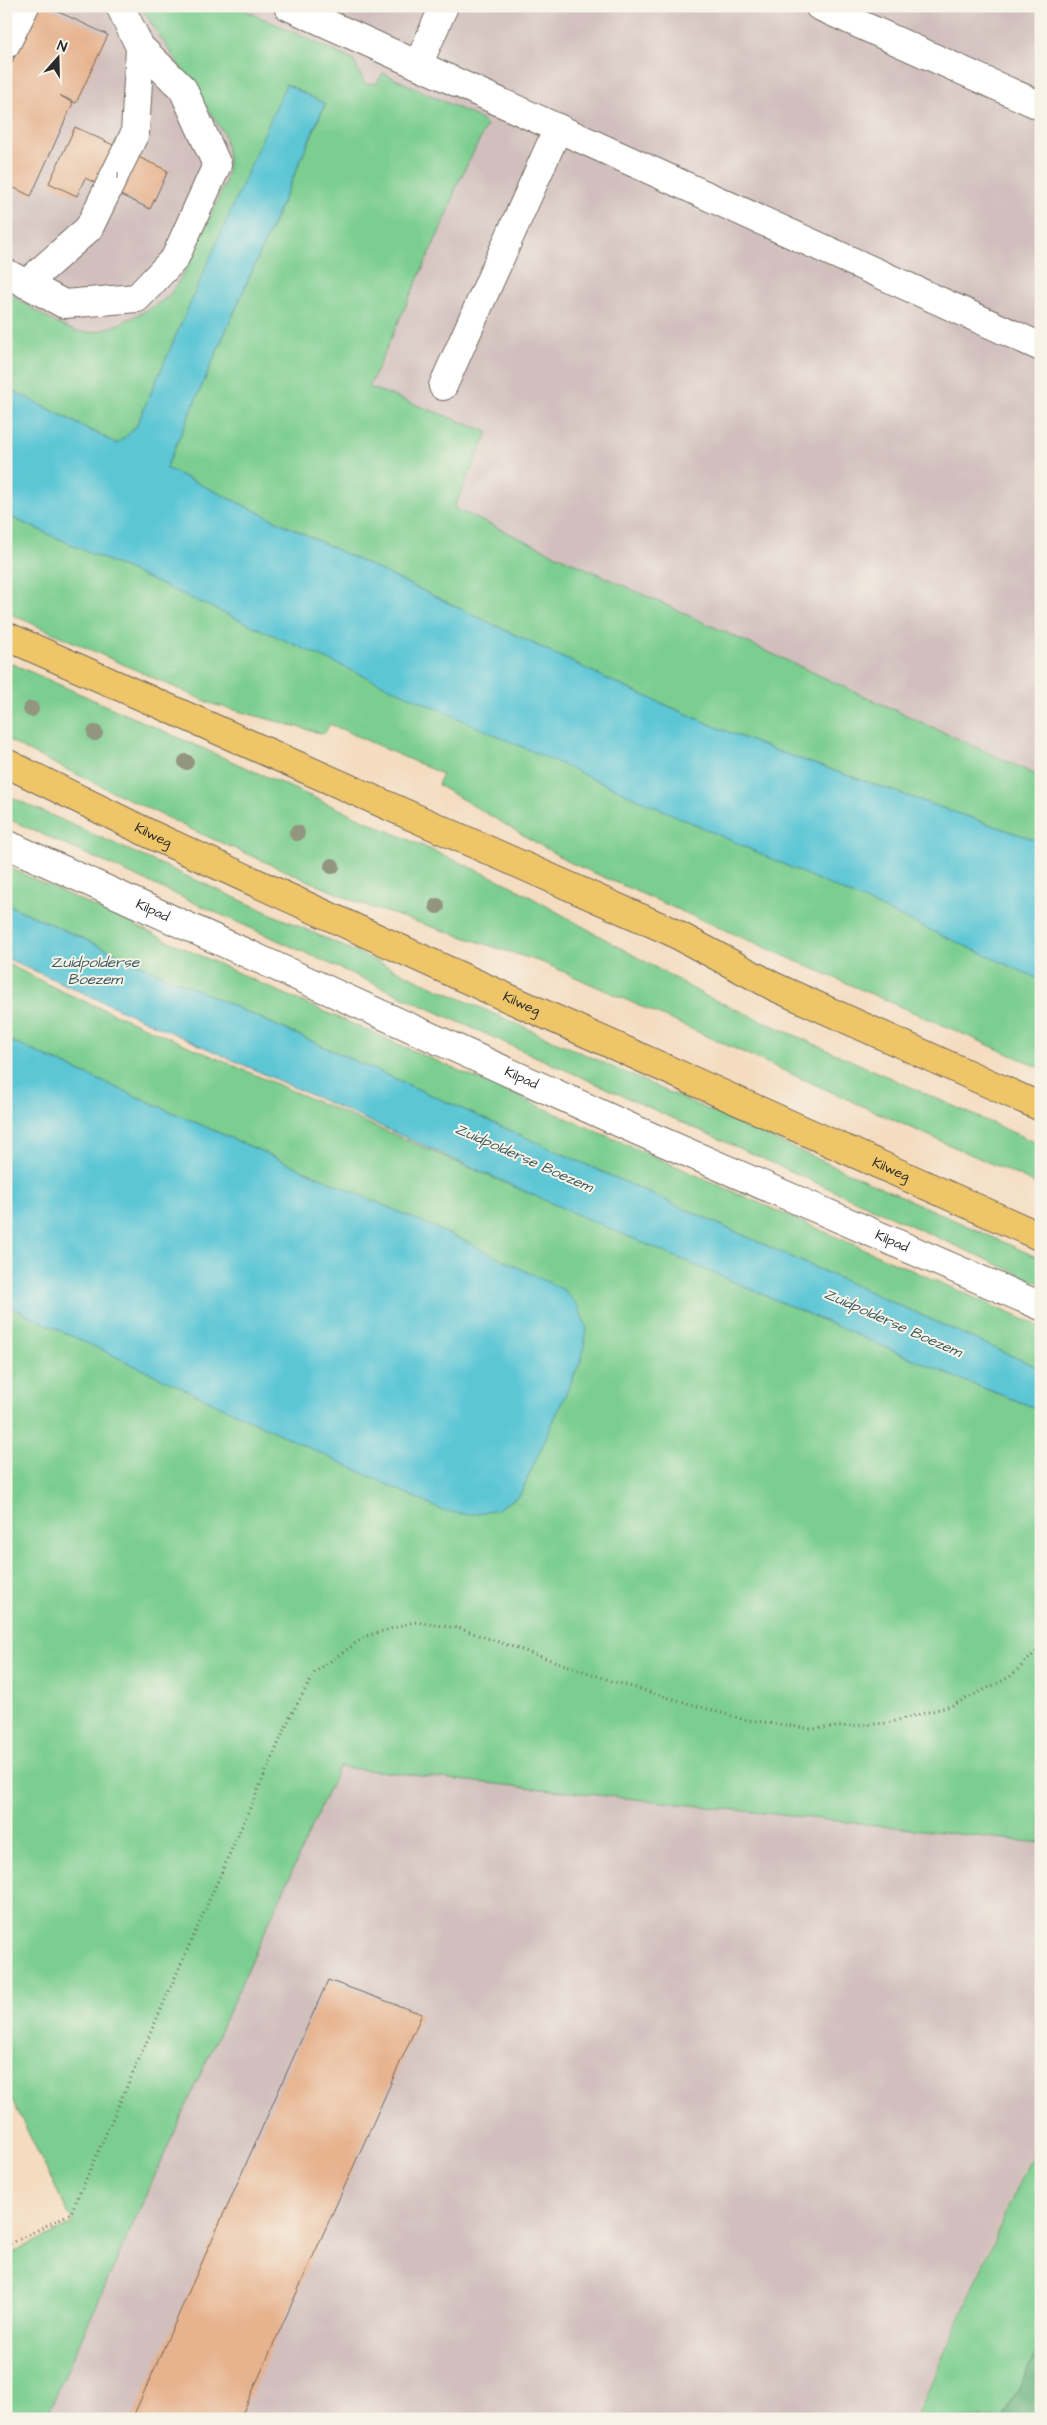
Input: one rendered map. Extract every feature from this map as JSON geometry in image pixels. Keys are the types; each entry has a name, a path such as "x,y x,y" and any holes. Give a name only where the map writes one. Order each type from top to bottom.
{"main road":[{"path":"6,636 670,931 776,987 1041,1107"},
{"name":"Kilweg","path":"6,763 154,836 1041,1237"}],"street":[{"path":"6,44 25,6"},
{"path":"120,6 140,47 183,89 217,164 175,258 137,298 64,304 16,279 90,228 135,133 140,47"},
{"path":"288,6 1041,347"},
{"path":"418,66 444,6"},
{"path":"819,6 1041,106"},
{"path":"443,386 558,128"},
{"name":"Kilpad","path":"6,844 629,1127 1041,1306"}],"path":[{"path":"6,2246 70,2213 291,1715 315,1672 366,1636 414,1622 458,1628 615,1682 742,1719 812,1729 888,1723 951,1706 1010,1677 1041,1648"}],"shaded area":[{"path":"6,6 1041,6 1041,857 785,768 6,399"},
{"path":"339,1767 1041,1843 1041,2131 914,2419 45,2419"}],"green space":[{"path":"140,6 236,6 353,60 365,84 377,83 383,73 477,117 487,125 456,187 450,208 369,387 488,432 454,508 1041,777 1041,842 774,750 721,729 620,685 166,468 325,105 287,84 136,427 118,444 6,387 6,291 48,319 75,331 100,331 134,317 166,298 182,277 225,183 228,157 223,132"},
{"path":"6,515 1041,977 1041,1068 569,862 438,785 442,774 330,724 324,734 212,704 6,612"},
{"path":"6,661 506,883 704,995 1041,1145 1041,1186 544,963 361,904 197,832 24,749 6,738"},
{"path":"6,795 1041,1259 1041,1284 6,818"},
{"path":"6,866 262,984 1041,1327 1041,1369 6,904"},
{"path":"6,963 61,991 957,1378 1041,1410 1041,1843 339,1767 45,2419 6,2419 6,2256 73,2223 6,2088 6,1305 96,1346 520,1495 582,1358 467,1242 6,1039"},
{"path":"1041,2134 1041,2343 1003,2419 915,2419"},
{"path":"1041,2343 1041,2419 1003,2419"}],"water":[{"path":"286,84 325,104 166,468 620,685 721,729 774,750 1041,842 1041,980 6,515 6,387 117,444 136,427"},
{"name":"Zuidpolderse Boezem","path":"6,904 1041,1369 1041,1410 957,1378 562,1208 6,958"},
{"path":"6,1039 467,1242 564,1290 578,1306 587,1329 582,1358 520,1495 497,1509 469,1515 441,1510 6,1305"}],"building":[{"path":"38,6 46,6 108,35 76,103 59,95 73,103 31,196 6,184 6,75"},
{"path":"75,127 168,171 150,209 85,178 77,196 49,183"},
{"path":"328,1980 422,2014 240,2419 132,2419"}]}
